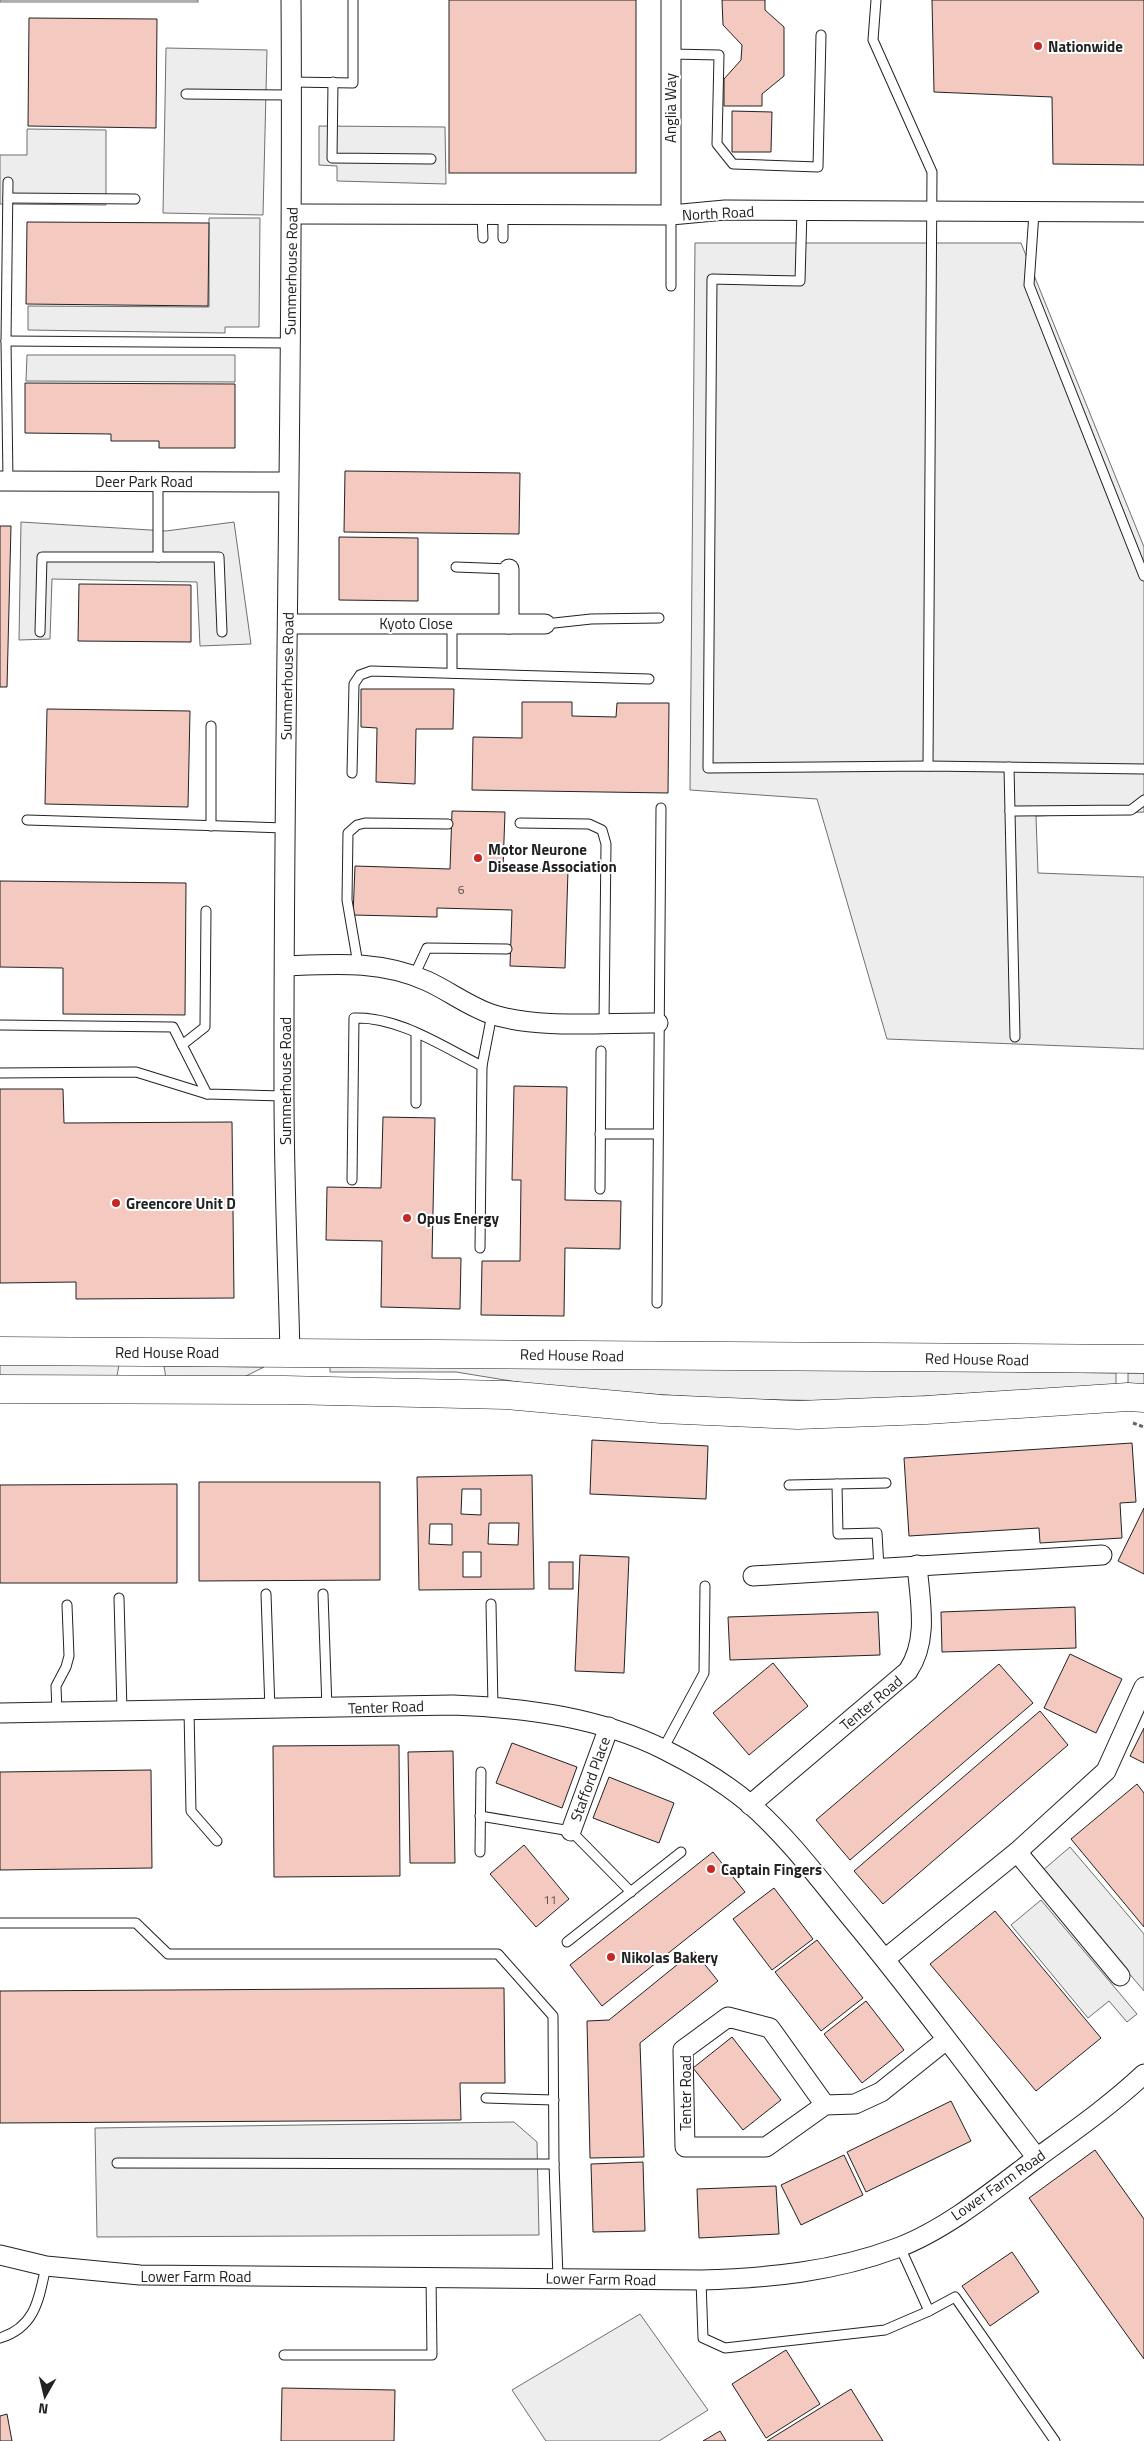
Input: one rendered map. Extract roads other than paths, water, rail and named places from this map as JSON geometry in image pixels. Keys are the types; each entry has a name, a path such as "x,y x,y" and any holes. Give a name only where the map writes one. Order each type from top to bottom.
{"main road":[{"name":"Red House Road","path":"0,1352 1144,1359"},
{"path":"290,1353 300,1370 316,1379 454,1382 506,1395"},
{"path":"0,1389 285,1390 506,1395 661,1409 798,1414 917,1410 1128,1397 1144,1398"}],"street":[{"name":"Summerhouse Road","path":"290,1353 284,1096 284,828 288,624 289,343 293,214 291,0"},
{"name":"Anglia Way","path":"671,0 671,215"},
{"name":"North Road","path":"293,214 671,215 725,210 1034,213 1144,212"},
{"name":"Deer Park Road","path":"4,481 288,482"},
{"path":"509,569 509,624"},
{"name":"Kyoto Close","path":"288,624 545,624"},
{"path":"285,966 358,964 390,968 414,976 492,1014 519,1020 658,1023"},
{"path":"753,1576 1102,1554"},
{"name":"Tenter Road","path":"750,1805 908,1671 920,1650 922,1630 917,1565"},
{"path":"885,1958 1018,1852 1106,1771 1144,1687"},
{"name":"Tenter Road","path":"0,1713 328,1709 454,1705 493,1707 536,1711 579,1719 609,1727 663,1749 716,1779 750,1805 790,1844 885,1958 1037,2158"},
{"name":"Stafford Place","path":"571,1831 609,1727"},
{"path":"1018,1852 1120,1976"},
{"name":"Tenter Road","path":"728,2017 770,2028 825,2105 766,2147 685,2147 683,2050 728,2017"},
{"path":"825,2105 855,2104 881,2092 946,2040"},
{"name":"Lower Farm Road","path":"0,2255 46,2266 140,2276 701,2280 754,2279 796,2274 864,2259 900,2247 954,2217 1037,2158 1143,2078"}],"lane":[{"path":"186,94 292,88 333,82 353,83 353,0"},
{"path":"876,0 873,40 932,172 928,766"},
{"path":"670,54 719,55 717,144 734,164 818,167 820,35"},
{"path":"333,82 332,158 431,159"},
{"path":"4,481 8,182"},
{"path":"8,198 135,199"},
{"path":"802,210 800,281 712,279 708,768 928,766 1144,769"},
{"path":"1034,213 1029,285 1144,576"},
{"path":"482,214 483,238"},
{"path":"503,215 503,238"},
{"path":"671,215 671,286"},
{"path":"6,341 289,343"},
{"path":"158,481 158,557"},
{"path":"40,632 42,557 220,557 222,632"},
{"path":"456,568 509,569"},
{"path":"545,624 591,619 659,618"},
{"path":"452,623 452,673"},
{"path":"352,773 354,684 360,675 382,671 649,679"},
{"path":"211,726 211,826"},
{"path":"1009,767 1016,1037"},
{"path":"1010,811 1131,810 1144,800"},
{"path":"657,1303 660,808"},
{"path":"27,820 284,828"},
{"path":"358,964 347,900 348,833 357,824 365,823 448,824"},
{"path":"520,823 589,824 602,830 606,844 604,1022"},
{"path":"182,1045 206,1027 206,911"},
{"path":"414,976 427,948 507,949"},
{"path":"480,1248 482,1066 492,1014"},
{"path":"352,1180 354,1018 369,1017 387,1022 482,1066"},
{"path":"0,1025 173,1027 208,1094"},
{"path":"416,1034 416,1103"},
{"path":"600,1189 601,1051"},
{"path":"0,1073 136,1072 208,1094 284,1096"},
{"path":"600,1134 658,1134"},
{"path":"788,1485 886,1483"},
{"path":"837,1484 838,1534 877,1533 879,1568"},
{"path":"663,1749 704,1673 705,1586"},
{"path":"266,1594 270,1710"},
{"path":"323,1594 328,1709"},
{"path":"119,1598 122,1711"},
{"path":"491,1604 493,1707"},
{"path":"57,1712 56,1686 66,1667 69,1656 67,1605"},
{"path":"189,1710 191,1810 217,1842"},
{"path":"480,1852 481,1772"},
{"path":"480,1816 571,1831 631,1892"},
{"path":"567,1942 682,1852"},
{"path":"0,1923 136,1923 168,1954 498,1954 553,2016 554,2164 558,2278"},
{"path":"486,2098 554,2100"},
{"path":"117,2163 554,2164"},
{"path":"900,2247 929,2311"},
{"path":"0,2338 12,2334 23,2327 34,2312 46,2266"},
{"path":"284,2355 432,2355 431,2277"},
{"path":"701,2280 703,2338 725,2348 885,2330 929,2311 955,2297 1055,2441"}],"place":[{"name":"Nationwide","path":"1038,46"},
{"name":"Motor Neurone Disease Association","path":"478,858"},
{"name":"Greencore Unit D","path":"116,1203"},
{"name":"Opus Energy","path":"407,1218"},
{"name":"Captain Fingers","path":"711,1869"},
{"name":"Nikolas Bakery","path":"611,1957"}]}
